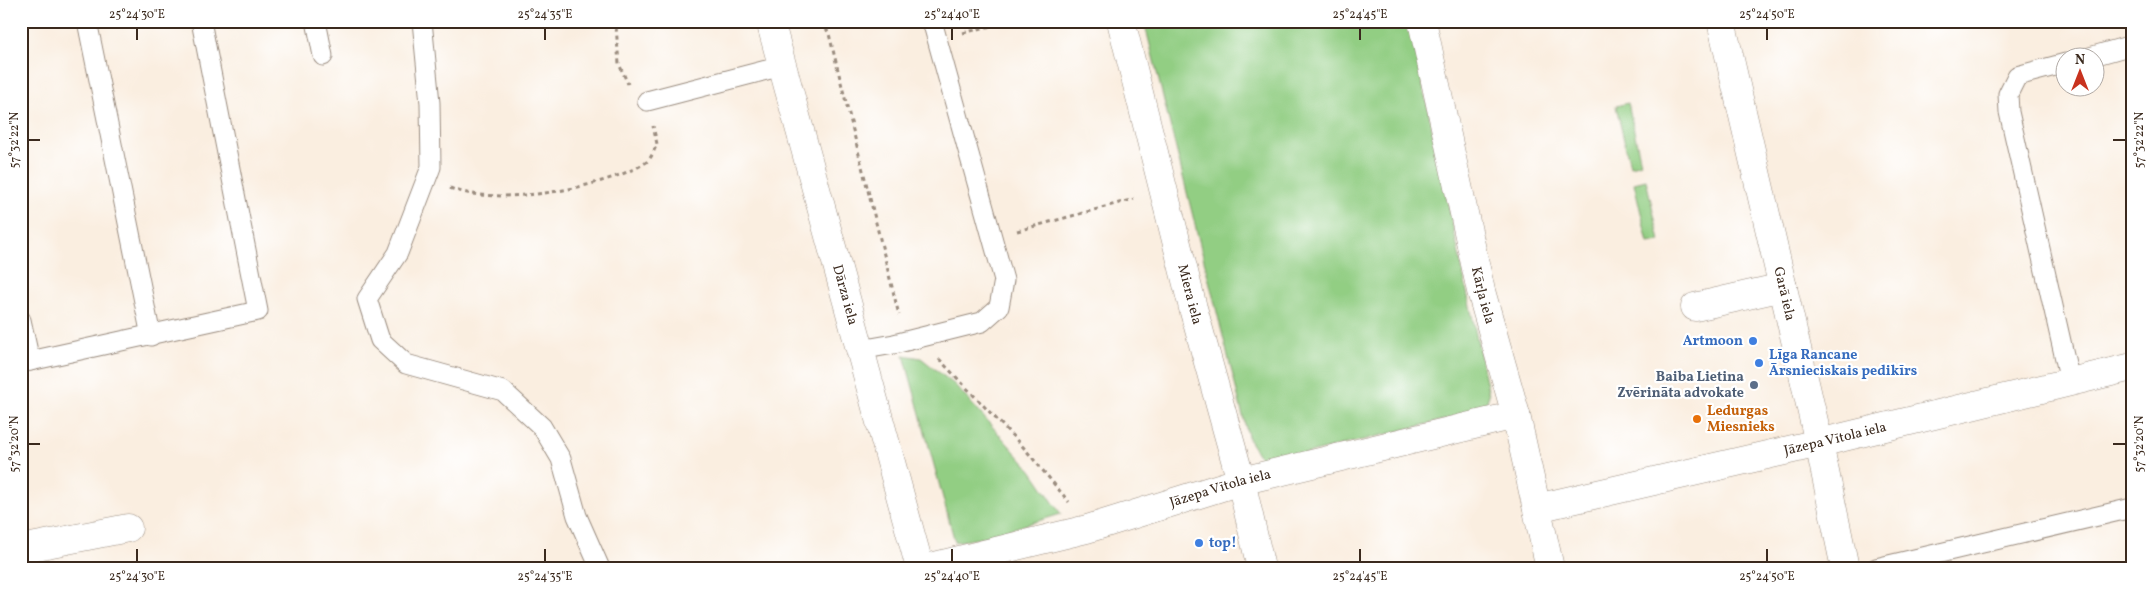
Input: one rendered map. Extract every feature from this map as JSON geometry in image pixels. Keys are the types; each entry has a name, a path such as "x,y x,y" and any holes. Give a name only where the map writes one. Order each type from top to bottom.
{"street":[{"name":"Dārza iela","path":"770,21 920,568"},
{"name":"Miera iela","path":"1121,21 1193,308 1241,481 1261,568"},
{"name":"Kārļa iela","path":"1422,21 1481,291 1516,415 1550,568"},
{"name":"Garā iela","path":"1722,21 1820,444 1845,568"},
{"path":"1695,307 1783,287"},
{"name":"Jāzepa Vītola iela","path":"1537,508 1820,444 2132,366"},
{"name":"Jāzepa Vītola iela","path":"926,568 1087,529 1241,481 1516,415"},
{"path":"21,549 128,528"}],"lane":[{"path":"87,21 151,336"},
{"path":"21,320 26,362 258,311 201,21"},
{"path":"316,21 323,56"},
{"path":"422,21 430,103 431,167 398,252 367,300 380,340 406,364 503,391 542,427 561,459 577,516 600,568"},
{"path":"860,350 894,344 982,322 999,306 1004,280 934,30"},
{"path":"2106,52 2132,45"},
{"path":"647,101 782,66"},
{"path":"2056,66 2017,76 2008,94 2009,112 2070,381"},
{"path":"1876,568 2132,508"}],"path":[{"path":"822,21 829,34 900,312 894,344"},
{"path":"934,30 1011,21"},
{"path":"431,167 445,186 464,194 512,196 598,182 647,162 657,144"},
{"path":"992,238 1164,191"},
{"path":"917,337 1025,449 1074,508 1087,529"}],"green space":[{"path":"1144,21 1293,21 1309,27 1409,21 1489,395 1484,410 1274,462 1260,457 1249,440"},
{"path":"1628,103 1641,163 1630,166 1616,106"},
{"path":"1646,180 1660,241 1648,243 1634,183"},
{"path":"904,355 921,358 955,385 1031,470 1061,514 981,538 955,542"}],"place":[{"name":"Artmoon","path":"1753,341"},
{"name":"Līga Rancane Ārsnieciskais pedikīrs","path":"1759,363"},
{"name":"Baiba Lietina Zvērināta advokate","path":"1754,385"},
{"name":"Ledurgas Miesnieks","path":"1697,419"},
{"name":"top!","path":"1199,543"}]}
